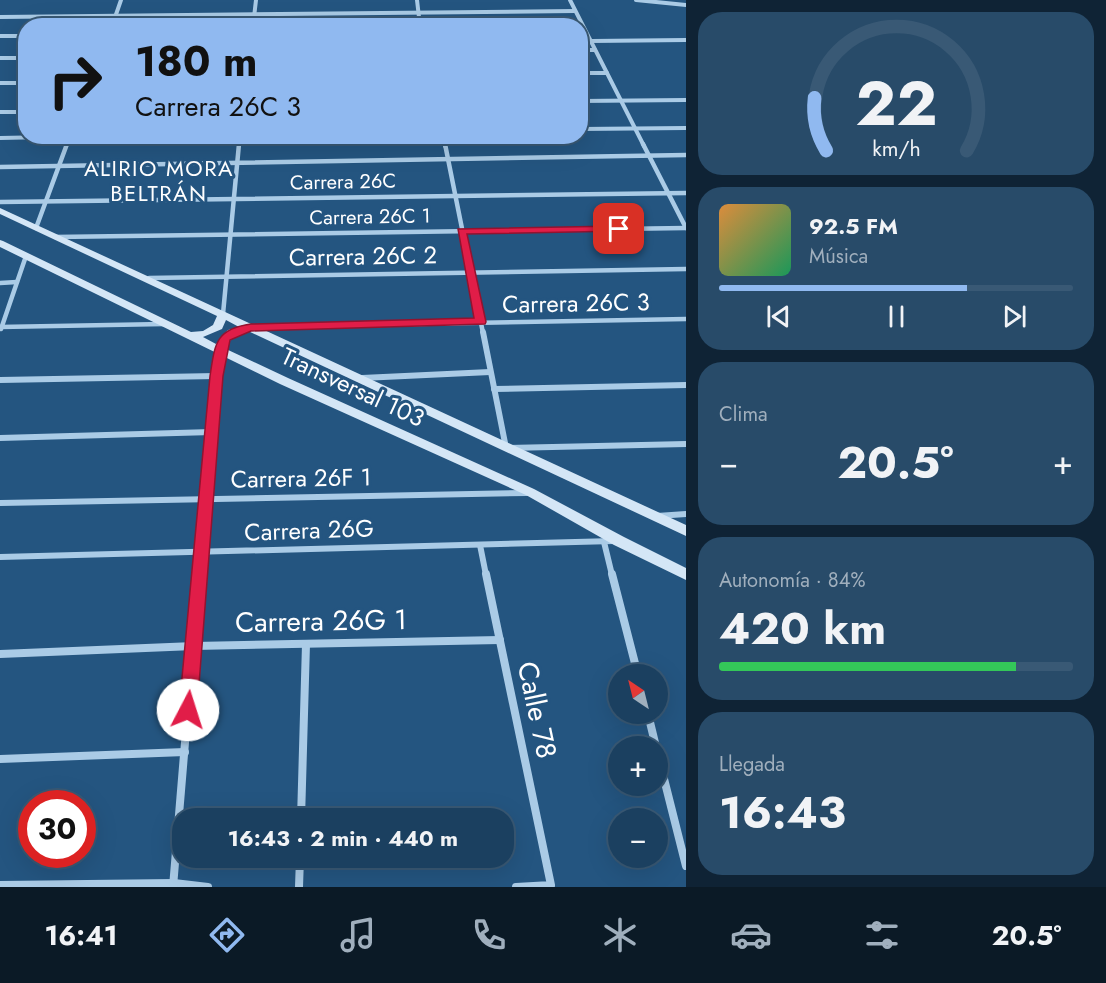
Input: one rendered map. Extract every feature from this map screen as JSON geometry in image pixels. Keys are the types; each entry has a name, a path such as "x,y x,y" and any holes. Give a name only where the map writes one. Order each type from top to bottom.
{"street":[{"path":"115,18 121,0"},
{"path":"254,18 256,0"},
{"path":"417,0 419,18"},
{"path":"570,0 578,18"},
{"path":"636,0 686,5"},
{"path":"0,17 575,10"},
{"path":"0,36 18,36"},
{"path":"588,37 686,228"},
{"path":"591,41 686,40"},
{"path":"588,50 595,50"},
{"path":"0,58 18,58"},
{"path":"588,73 607,73"},
{"path":"0,83 18,83"},
{"path":"588,101 686,100"},
{"path":"0,112 18,112"},
{"path":"588,129 686,128"},
{"path":"0,138 18,138"},
{"path":"36,228 67,144"},
{"path":"190,335 213,331 222,323 228,234 239,144"},
{"path":"444,144 453,196 506,448 686,444"},
{"path":"0,168 686,156"},
{"name":"Carrera 26C","path":"0,202 686,193"},
{"name":"Transversal 103","path":"0,211 148,278 358,379 686,531"},
{"name":"Carrera 26C 1","path":"54,237 686,228"},
{"name":"Transversal 103","path":"0,243 221,350 530,492 619,541 686,574"},
{"path":"26,256 0,328 167,324"},
{"name":"Carrera 26C 2","path":"148,278 686,269"},
{"path":"0,283 17,282"},
{"name":"Carrera 26C 3","path":"251,327 686,319"},
{"path":"174,885 216,376 221,344 232,332 251,327"},
{"path":"358,379 490,372"},
{"path":"0,380 216,376"},
{"path":"494,389 686,385"},
{"path":"0,438 212,432"},
{"name":"Carrera 26F 1","path":"0,503 530,492"},
{"path":"652,516 686,514"},
{"name":"Carrera 26G","path":"0,557 619,541"},
{"path":"604,542 635,664"},
{"name":"Calle 78","path":"480,545 551,885 516,887"},
{"name":"Carrera 26G 1","path":"0,654 194,646 500,640"},
{"path":"301,808 306,644"},
{"path":"0,759 184,752"},
{"path":"668,793 686,866"},
{"path":"299,887 300,868"},
{"path":"0,885 208,887"}],"district":[{"name":"ALIRIO MORA BELTRÁN","path":"159,180"}],"route":[{"path":"188,710 216,376 221,344 225,338 232,332 251,327 480,322 462,231 619,229"}]}
